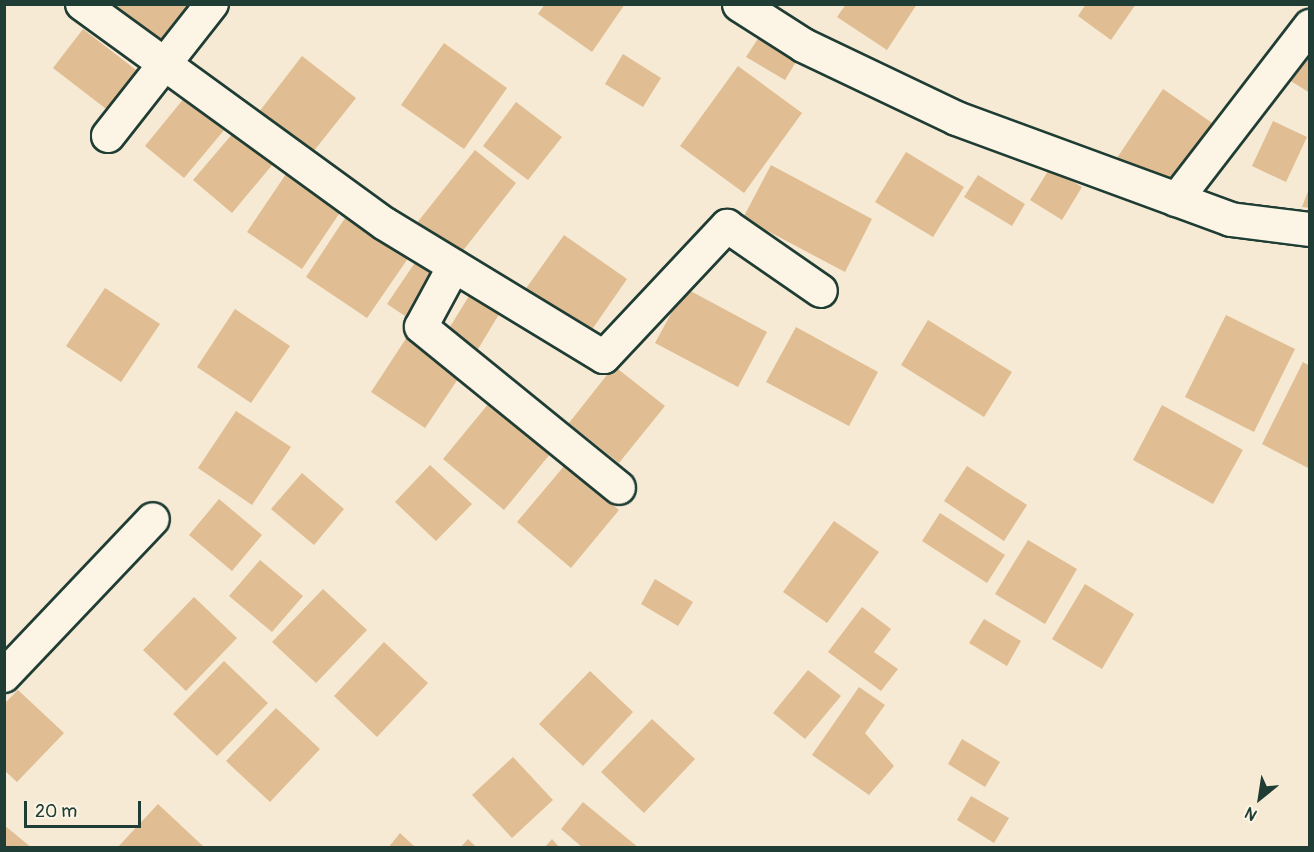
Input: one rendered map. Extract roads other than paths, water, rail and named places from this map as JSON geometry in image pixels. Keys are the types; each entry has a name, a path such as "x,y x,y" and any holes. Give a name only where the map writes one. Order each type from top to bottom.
{"street":[{"path":"82,4 165,68 385,224 604,357 727,226 821,291"},
{"path":"108,136 165,68 212,4"},
{"path":"749,7 803,45 956,118 1230,219 1310,229"},
{"path":"1176,200 1310,26"},
{"path":"454,266 421,327 619,488"},
{"path":"4,676 153,519"}]}
